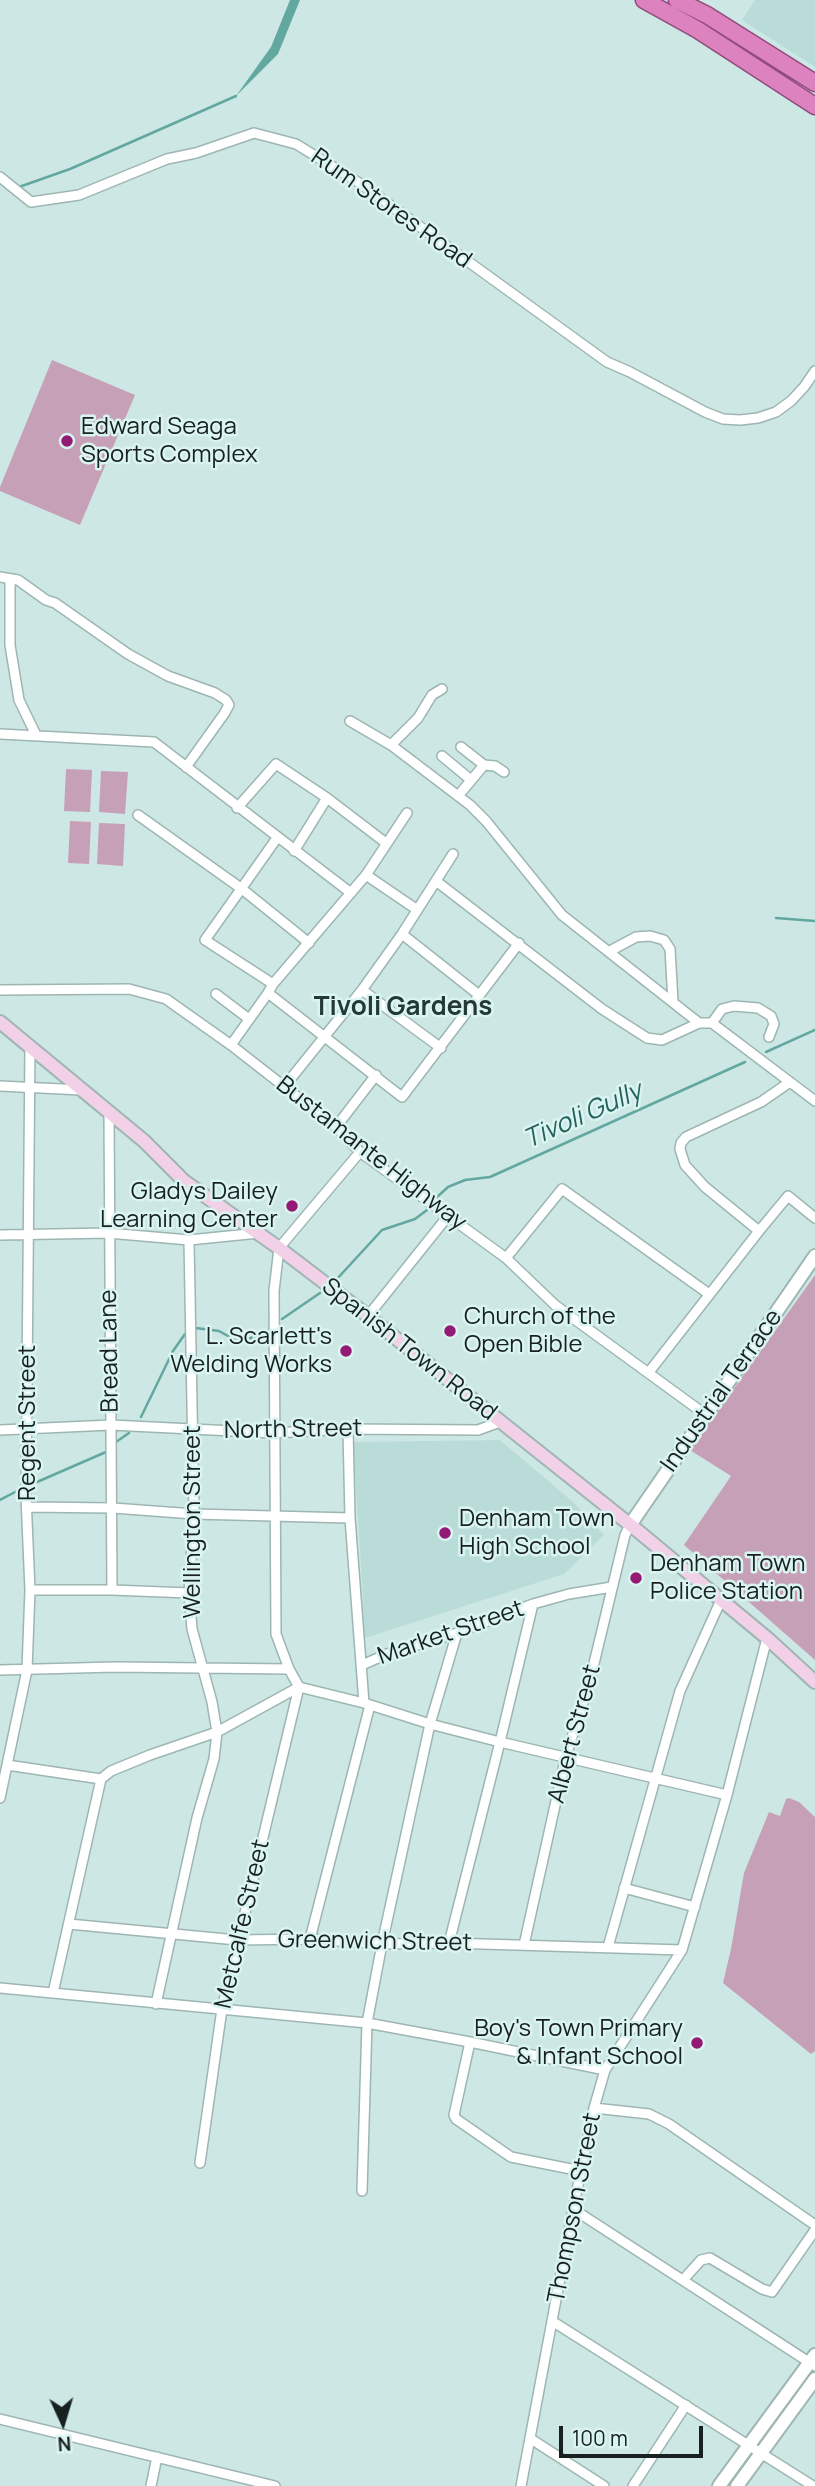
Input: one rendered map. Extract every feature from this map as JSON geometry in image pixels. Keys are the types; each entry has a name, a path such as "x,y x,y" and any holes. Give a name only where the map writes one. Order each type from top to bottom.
{"highway":[{"path":"643,0 698,30 815,106"},
{"path":"677,0 707,15 815,83"}],"main road":[{"name":"Spanish Town Road","path":"0,1022 144,1141 184,1181 259,1233 368,1316 630,1525 767,1638 815,1682"}],"street":[{"name":"Rum Stores Road","path":"0,177 32,202 79,195 167,159 196,153 254,133 296,144 361,184 607,362 705,412 723,419 740,420 776,412 804,387 815,371"},
{"path":"36,735 19,701 10,645 5,578 18,580 168,676 215,693 226,700 229,705 224,714 186,767"},
{"path":"391,745 418,718 432,695 442,689"},
{"path":"351,721 391,745 458,796 486,821 562,915 699,1023"},
{"path":"0,734 154,742 237,808 351,892"},
{"path":"461,747 484,765 495,766 504,772"},
{"path":"442,756 471,780"},
{"path":"237,808 276,764 327,798 386,843"},
{"path":"458,796 484,765"},
{"path":"294,851 327,798"},
{"path":"231,1045 271,989 366,875 407,813"},
{"path":"138,815 242,889 309,943"},
{"path":"277,838 205,940 271,989 323,1037 402,1097 519,943"},
{"path":"284,1087 362,990 402,934 453,854"},
{"path":"366,875 416,909"},
{"path":"436,881 603,1009 653,1040 662,1040 699,1023 712,1023 815,1101"},
{"path":"402,934 479,995"},
{"path":"610,951 636,937 650,936 664,940 670,949 673,1002"},
{"name":"Bustamante Highway","path":"0,990 129,989 166,999 231,1045 336,1128 360,1152 506,1258 555,1305 706,1415"},
{"path":"362,990 441,1048"},
{"path":"216,994 250,1019"},
{"path":"712,1023 722,1009 734,1006 758,1008 771,1016 774,1024 769,1037"},
{"name":"Regent Street","path":"0,1798 27,1670 30,1590 30,1045"},
{"path":"336,1128 376,1075"},
{"path":"759,1231 705,1187 685,1165 681,1143 686,1138 761,1102 790,1082"},
{"path":"0,1086 82,1090"},
{"name":"Bread Lane","path":"108,1113 112,1590"},
{"path":"299,1687 289,1669 276,1633 274,1291 279,1248 360,1152"},
{"path":"506,1258 562,1189 709,1293"},
{"path":"649,1372 788,1196 815,1218"},
{"path":"368,1316 448,1216"},
{"path":"0,1236 108,1234 189,1240 259,1233"},
{"name":"Wellington Street","path":"156,2004 197,1818 214,1759 217,1732 212,1702 192,1629 189,1593 194,1514 189,1240"},
{"name":"Industrial Terrace","path":"630,1525 815,1256"},
{"name":"North Street","path":"0,1430 111,1425 274,1433 348,1429 478,1430 500,1422"},
{"path":"348,1429 350,1518 362,1665"},
{"path":"28,1507 350,1518"},
{"name":"Albert Street","path":"524,1945 566,1756 590,1680 625,1535 630,1525"},
{"name":"Market Street","path":"310,1939 367,1704 362,1665 533,1604 569,1594 612,1587"},
{"path":"30,1590 189,1593"},
{"path":"608,1947 680,1691 721,1600"},
{"path":"449,1943 533,1604"},
{"path":"362,2191 367,2023 430,1724 457,1633"},
{"name":"Thompson Street","path":"522,2486 594,2108 605,2070 682,1950 727,1795 767,1638"},
{"path":"0,1670 115,1667 289,1669"},
{"path":"53,1993 101,1779 111,1770 217,1732 299,1687 500,1742 727,1795"},
{"name":"Metcalfe Street","path":"200,2163 222,2009 299,1687"},
{"path":"7,1765 101,1779"},
{"path":"624,1888 695,1907"},
{"name":"Greenwich Street","path":"69,1924 237,1940 310,1939 382,1944 449,1943 682,1950"},
{"path":"0,1988 367,2023 605,2070"},
{"path":"470,2042 454,2115 456,2119 511,2157 581,2171"},
{"path":"594,2108 649,2114 668,2124 815,2228 772,2292 762,2289 710,2258 701,2260 683,2280"},
{"path":"573,2209 813,2361 719,2486"},
{"path":"552,2322 813,2486"},
{"path":"737,2486 815,2379"},
{"path":"633,2486 686,2405"},
{"path":"0,2419 275,2486"},
{"path":"531,2439 604,2486"},
{"path":"150,2486 157,2457"}],"shaded area":[{"path":"755,0 815,0 815,67 742,20"},
{"name":"Edward Seaga Sports Complex","path":"52,360 135,395 80,525 0,491"},
{"path":"66,769 92,770 90,812 64,811"},
{"path":"101,771 128,772 125,814 99,812"},
{"path":"70,821 91,822 89,864 68,863"},
{"path":"99,823 125,824 123,866 97,864"},
{"path":"815,1275 815,1660 684,1545 731,1476 690,1450"},
{"name":"Denham Town High School","path":"500,1440 573,1502 604,1535 564,1574 362,1639 363,1596 353,1442"},
{"path":"786,1799 799,1802 815,1817 815,2051 811,2054 723,1983 744,1873 769,1812 780,1816"}],"water":[{"path":"290,0 300,0 278,54 236,96 271,47"}],"waterway":[{"path":"19,187 70,169 236,96"},
{"path":"776,918 815,921"},
{"name":"Tivoli Gully","path":"766,1052 815,1030"},
{"name":"Tivoli Gully","path":"436,1198 448,1187 465,1180 490,1177 745,1062"},
{"name":"Tivoli Gully","path":"336,1280 382,1230 415,1219 427,1210"},
{"name":"Tivoli Gully","path":"282,1319 320,1293"},
{"name":"Tivoli Gully","path":"196,1328 219,1331 237,1341 244,1341 269,1330"},
{"name":"Tivoli Gully","path":"141,1417 173,1351 185,1334"},
{"name":"Tivoli Gully","path":"116,1442 129,1433"},
{"name":"Tivoli Gully","path":"37,1482 106,1452"},
{"name":"Tivoli Gully","path":"0,1500 19,1490"}],"place":[{"name":"Edward Seaga Sports Complex","path":"67,441"},
{"name":"Gladys Dailey Learning Center","path":"292,1206"},
{"name":"Church of the Open Bible","path":"450,1331"},
{"name":"L. Scarlett's Welding Works","path":"346,1351"},
{"name":"Denham Town High School","path":"445,1533"},
{"name":"Denham Town Police Station","path":"636,1578"},
{"name":"Boy's Town Primary & Infant School","path":"697,2043"}],"district":[{"name":"Tivoli Gardens","path":"403,1008"}]}
